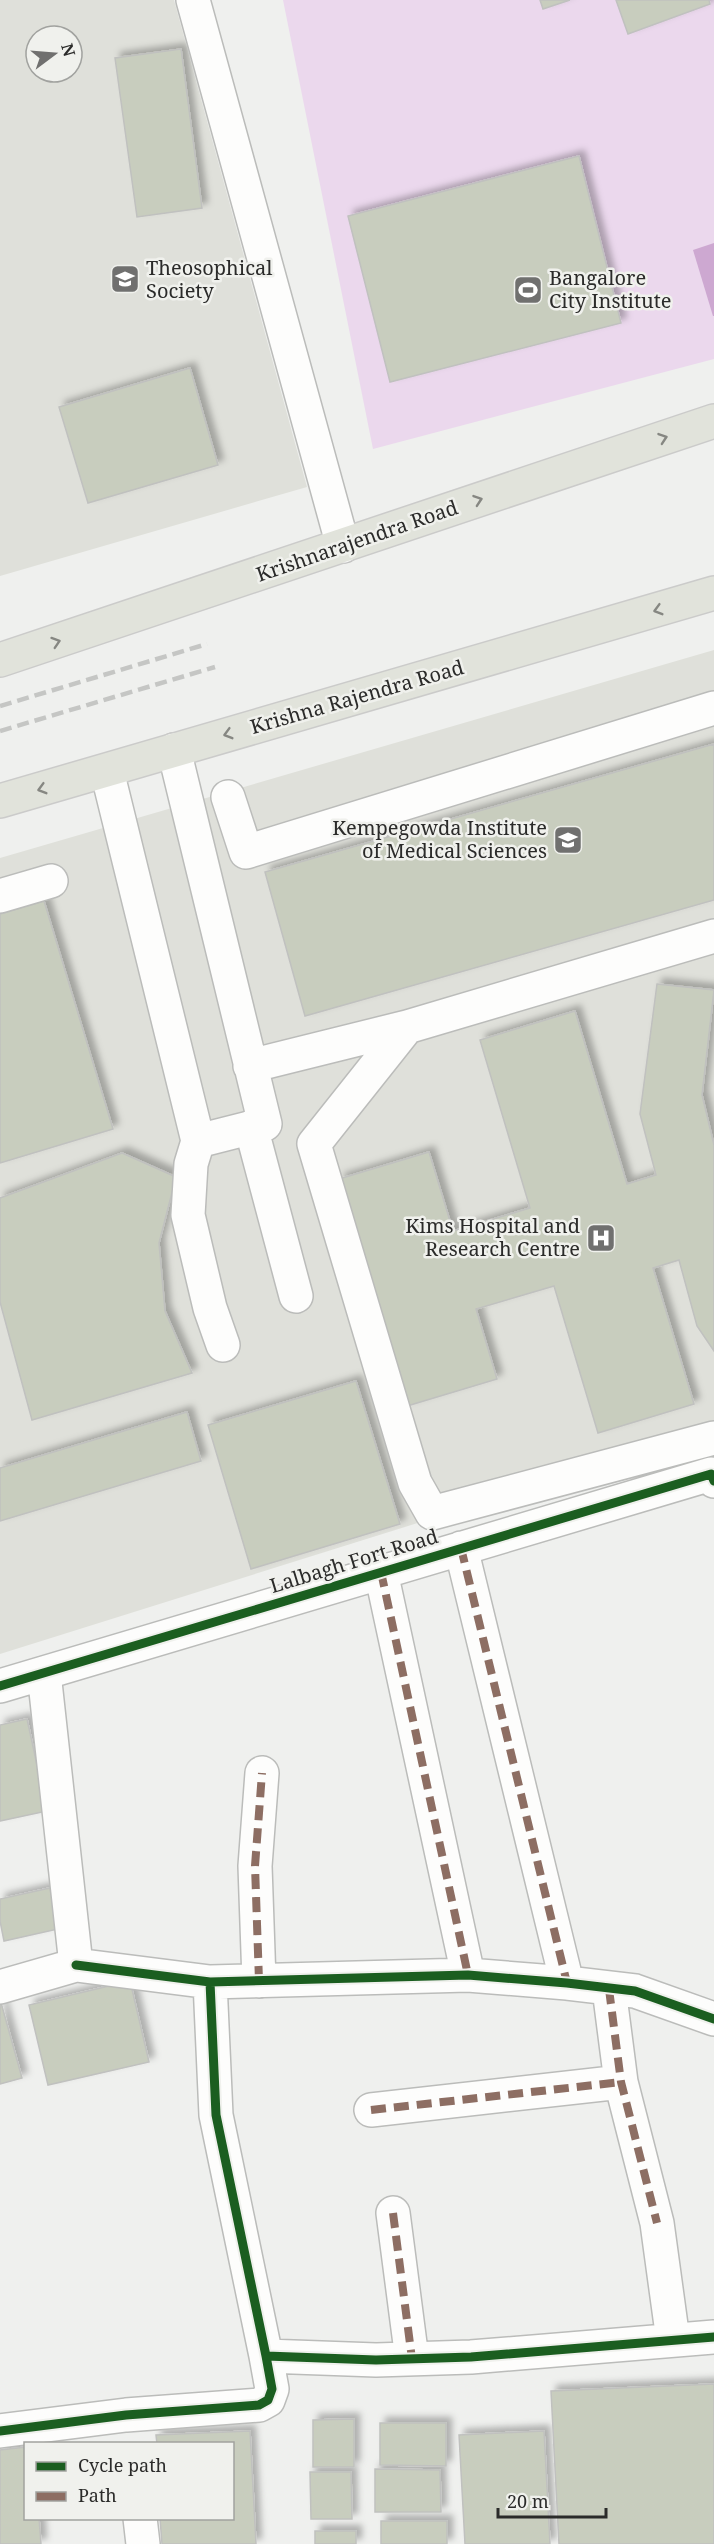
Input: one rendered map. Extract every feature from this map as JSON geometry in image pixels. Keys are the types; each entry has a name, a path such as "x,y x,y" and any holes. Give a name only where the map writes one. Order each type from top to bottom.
{"main road":[{"name":"Krishnarajendra Road","path":"0,660 714,421"},
{"name":"Krishna Rajendra Road","path":"0,801 714,593"}],"street":[{"path":"194,0 343,546"},
{"path":"228,796 246,852 714,708"},
{"path":"174,750 265,1124 198,1141"},
{"path":"106,771 198,1141 191,1164 188,1215 210,1308 223,1345"},
{"path":"0,896 51,881"},
{"path":"250,1066 407,1027 714,936"},
{"path":"407,1027 314,1144 415,1483 432,1512 714,1438"},
{"path":"251,1127 296,1296"},
{"name":"Lalbagh Fort Road","path":"0,1686 711,1474 714,1481"},
{"path":"461,1548 567,1983"},
{"path":"381,1572 468,1975"},
{"path":"44,1673 76,1965"},
{"path":"259,1981 255,1866 262,1773"},
{"path":"0,1987 76,1965 210,1982 468,1975 635,1991 714,2019"},
{"path":"0,2431 128,2429 260,2405 268,2400 272,2389 266,2356 216,2115 210,1982"},
{"path":"609,1989 621,2082 657,2223 673,2340"},
{"path":"370,2110 621,2082"},
{"path":"393,2213 412,2359"},
{"path":"266,2356 412,2359 471,2357 714,2337"},
{"path":"140,2520 143,2544"}],"shaded area":[{"name":"Theosophical Society","path":"0,0 174,0 307,487 0,576"},
{"name":"Bangalore City Institute","path":"283,0 714,0 714,359 373,449"},
{"path":"714,243 714,316 713,316 693,250"},
{"path":"714,650 714,1430 0,1654 0,858"}],"building":[{"path":"540,0 570,0 543,9"},
{"path":"616,0 709,0 710,4 628,34"},
{"path":"181,49 202,208 137,217 115,58"},
{"path":"579,156 621,323 390,382 348,216"},
{"path":"190,368 218,465 88,503 59,407"},
{"path":"714,744 714,900 305,1016 265,872"},
{"path":"44,901 113,1129 0,1163 0,914"},
{"path":"657,984 714,990 702,1095 714,1145 714,1351 697,1326 679,1260 653,1268 694,1404 598,1433 554,1286 476,1309 497,1379 407,1406 339,1179 429,1152 453,1231 530,1208 480,1040 575,1011 627,1184 656,1175 640,1114"},
{"path":"122,1153 176,1177 159,1243 165,1311 192,1373 32,1420 0,1302 0,1198"},
{"path":"356,1381 400,1524 251,1569 208,1425"},
{"path":"187,1412 201,1461 0,1521 0,1468"},
{"path":"27,1719 47,1811 0,1821 0,1725"},
{"path":"50,1888 58,1929 4,1941 0,1921 0,1899"},
{"path":"130,1981 149,2062 48,2085 29,2005"},
{"path":"0,1999 22,2078 0,2084"},
{"path":"714,2384 714,2544 559,2544 551,2391"},
{"path":"354,2419 354,2467 313,2467 313,2420"},
{"path":"380,2423 446,2423 446,2466 380,2465"},
{"path":"250,2431 256,2544 162,2544 160,2520 234,2520 234,2442 157,2442 156,2435"},
{"path":"544,2431 550,2544 465,2544 459,2435"},
{"path":"24,2447 24,2520 39,2520 41,2544 0,2544 0,2450"},
{"path":"375,2469 440,2470 441,2512 375,2512"},
{"path":"310,2472 351,2472 352,2519 311,2519"},
{"path":"381,2521 447,2521 447,2544 381,2544"},
{"path":"315,2531 356,2531 356,2544 315,2544"}],"railway":[{"path":"0,706 207,644"},
{"path":"0,731 215,667"}],"marked path":[{"path":"461,1548 567,1983"},
{"path":"381,1572 468,1975"},
{"path":"259,1981 255,1866 262,1773"},
{"path":"609,1989 621,2082 657,2223"},
{"path":"371,2110 621,2082"},
{"path":"393,2213 412,2359"}],"cycle path":[{"path":"0,1686 711,1474 714,1481"},
{"path":"76,1965 210,1982 468,1975 567,1983 635,1991 714,2019"},
{"path":"0,2431 126,2415 259,2405 268,2400 272,2389 266,2356 216,2115 210,1982"},
{"path":"266,2356 376,2360 471,2357 714,2337"}],"place":[{"name":"Theosophical Society","path":"125,279"},
{"name":"Bangalore City Institute","path":"528,290"},
{"name":"Kempegowda Institute of Medical Sciences","path":"568,840"},
{"name":"Kims Hospital and Research Centre","path":"601,1238"}]}
